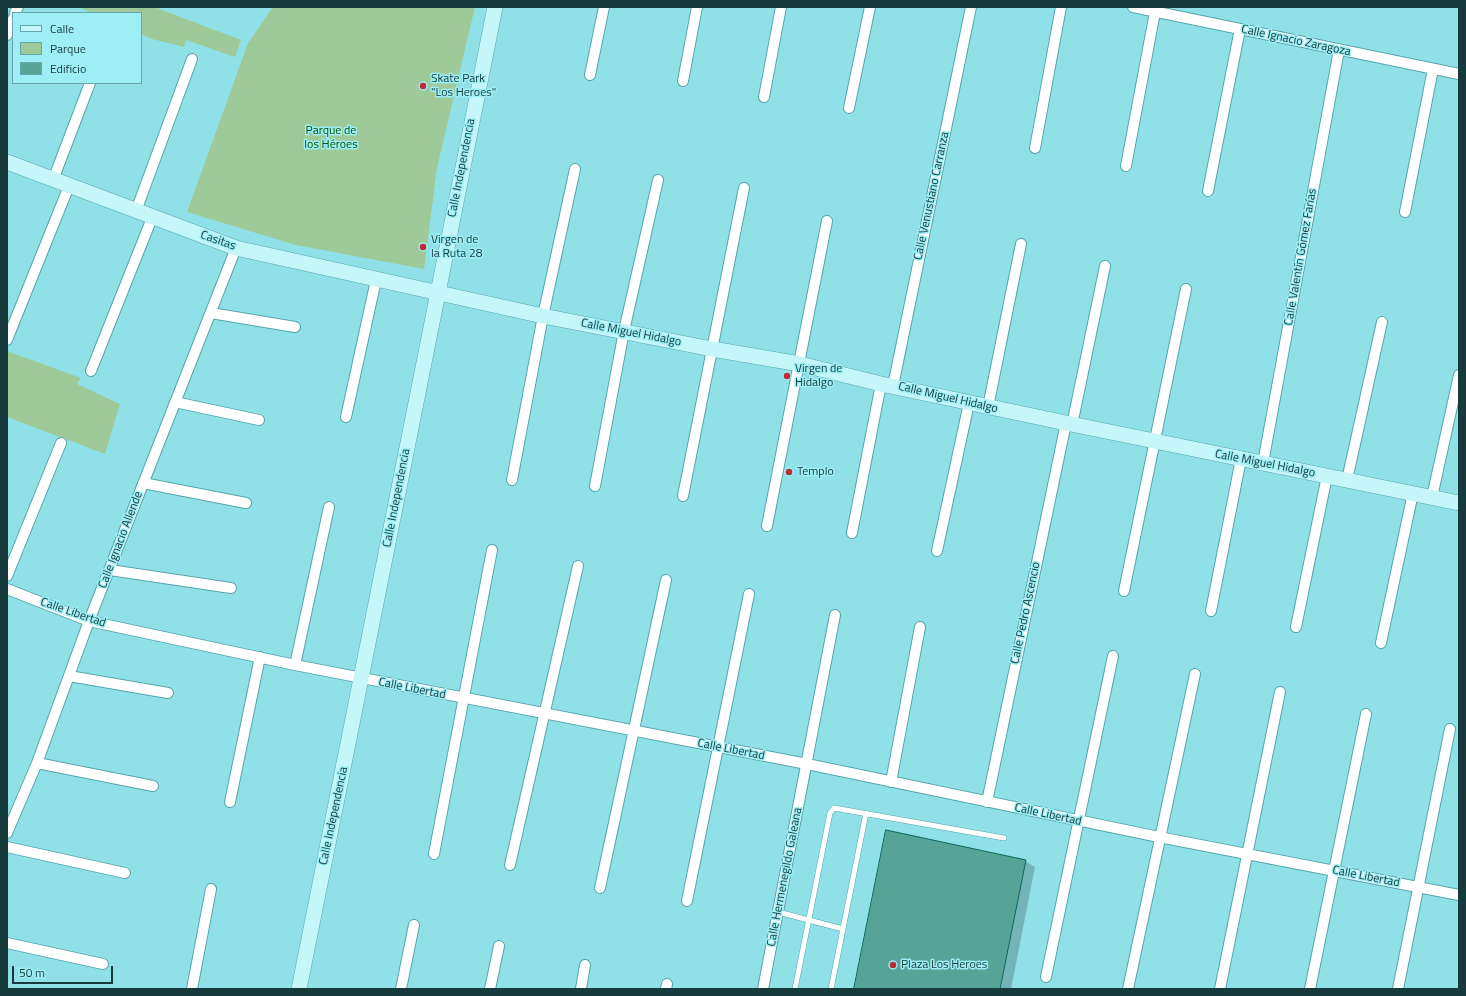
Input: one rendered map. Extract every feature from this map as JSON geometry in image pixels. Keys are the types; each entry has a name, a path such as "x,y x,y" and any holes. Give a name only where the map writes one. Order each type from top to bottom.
{"street":[{"name":"Calle Independencia","path":"299,989 495,7"},
{"path":"590,75 604,7"},
{"path":"683,81 697,7"},
{"path":"764,97 781,7"},
{"path":"849,108 870,7"},
{"name":"Calle Venustiano Carranza","path":"852,533 887,385 971,7"},
{"path":"1035,148 1061,7"},
{"name":"Calle Ignacio Zaragoza","path":"1133,7 1459,74"},
{"path":"1126,166 1156,12"},
{"path":"7,35 12,22"},
{"path":"1208,191 1240,30"},
{"name":"Calle Valentín Gómez Farías","path":"1263,463 1339,50"},
{"path":"136,212 192,59"},
{"path":"1405,212 1434,69"},
{"path":"53,180 90,84"},
{"name":"Casitas","path":"7,162 136,212 236,248 437,294"},
{"path":"512,480 543,316 575,169"},
{"path":"596,486 624,331 658,180"},
{"path":"7,340 69,186"},
{"path":"683,496 744,188"},
{"path":"91,371 152,218"},
{"path":"767,526 827,221"},
{"path":"988,407 1021,244"},
{"name":"Calle Ignacio Allende","path":"7,833 36,763 89,621 236,248"},
{"name":"Calle Pedro Ascencio","path":"987,802 1105,266"},
{"path":"346,417 376,280"},
{"path":"1124,591 1156,442 1186,289"},
{"name":"Calle Miguel Hidalgo","path":"437,294 712,349 800,364 969,403 1459,503"},
{"path":"211,313 294,327"},
{"path":"1347,480 1382,322"},
{"path":"1432,497 1459,374"},
{"path":"175,402 260,420"},
{"path":"937,551 969,403"},
{"path":"7,576 60,443"},
{"path":"1210,611 1240,459"},
{"path":"1296,626 1327,476"},
{"path":"143,484 246,503"},
{"path":"1381,643 1413,493"},
{"path":"295,665 328,507"},
{"path":"434,854 465,699 492,550"},
{"path":"510,865 578,566"},
{"path":"110,570 231,588"},
{"path":"600,888 635,731 666,580"},
{"name":"Calle Libertad","path":"7,589 89,621 295,665 807,764 1077,821 1459,895"},
{"path":"687,901 749,594"},
{"name":"Calle Hermenegildo Galeana","path":"763,989 835,615"},
{"path":"891,782 920,627"},
{"path":"1046,977 1077,821 1113,656"},
{"path":"230,802 260,657"},
{"path":"1128,989 1159,837 1195,674"},
{"path":"69,676 168,694"},
{"path":"1220,989 1280,692"},
{"path":"1310,989 1366,714"},
{"path":"1398,989 1450,729"},
{"path":"36,763 153,786"},
{"path":"7,847 125,873"},
{"path":"192,989 211,889"},
{"path":"401,989 414,925"},
{"path":"7,943 103,964"},
{"path":"490,989 499,946"},
{"path":"580,989 585,965"}],"lane":[{"path":"795,989 830,814 834,808 1004,838"},
{"path":"831,989 866,814"},
{"path":"778,912 843,929"}],"green space":[{"path":"78,7 154,7 241,40 235,57 186,40 184,47 152,39 142,34 142,12 90,12"},
{"name":"Parque de los Héroes","path":"273,7 475,7 437,168 424,269 296,245 187,212 248,43"},
{"path":"7,351 81,378 77,384 120,404 105,454 7,417"}],"building":[{"name":"Plaza Los Heroes","path":"886,830 1026,860 1000,989 854,989"}],"place":[{"name":"Skate Park \"Los Heroes\"","path":"423,86"},
{"name":"Virgen de la Ruta 28","path":"423,247"},
{"name":"Virgen de Hidalgo","path":"787,376"},
{"name":"Templo","path":"789,472"},
{"name":"Plaza Los Heroes","path":"893,965"}]}
